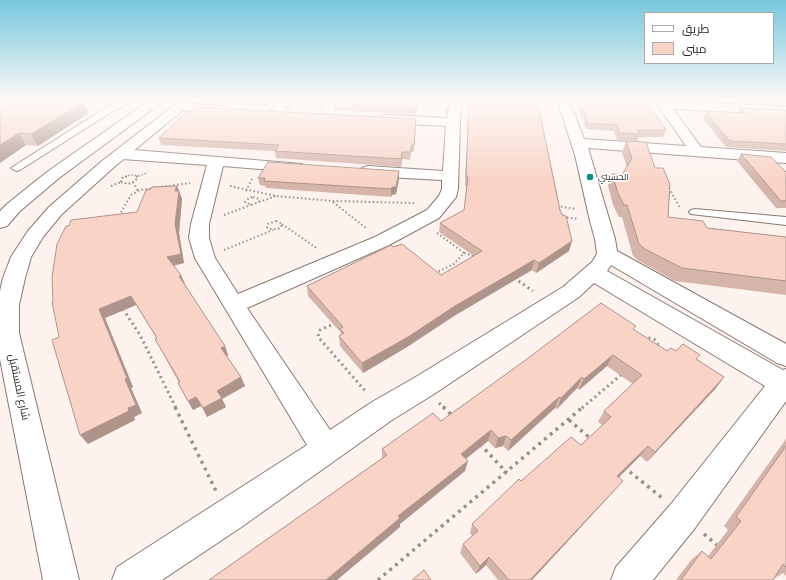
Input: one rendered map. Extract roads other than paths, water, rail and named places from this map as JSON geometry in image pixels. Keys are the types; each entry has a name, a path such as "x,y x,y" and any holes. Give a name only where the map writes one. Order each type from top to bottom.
{"street":[{"path":"0,222 13,208 53,175 121,127"},
{"name":"شارع المستقبل","path":"62,580 7,333 8,305 14,278 21,257 35,235 55,211 156,127"},
{"path":"233,305 382,241 422,222 433,214 447,197 450,189 453,127"},
{"path":"130,580 228,516 325,448 571,292 601,264 605,239 597,216 581,149 573,127"},
{"path":"679,127 697,152"},
{"path":"581,149 697,152 786,158"},
{"path":"581,149 654,159 786,168"},
{"path":"122,154 307,168"},
{"path":"216,161 200,224 200,238 205,258 233,305 325,448"},
{"path":"355,170 451,176"},
{"path":"601,264 785,376 683,516 629,580"}],"lane":[{"path":"16,168 81,127"},
{"path":"695,212 786,221"}],"place":[{"name":"الحسيني","path":"590,177"}]}
